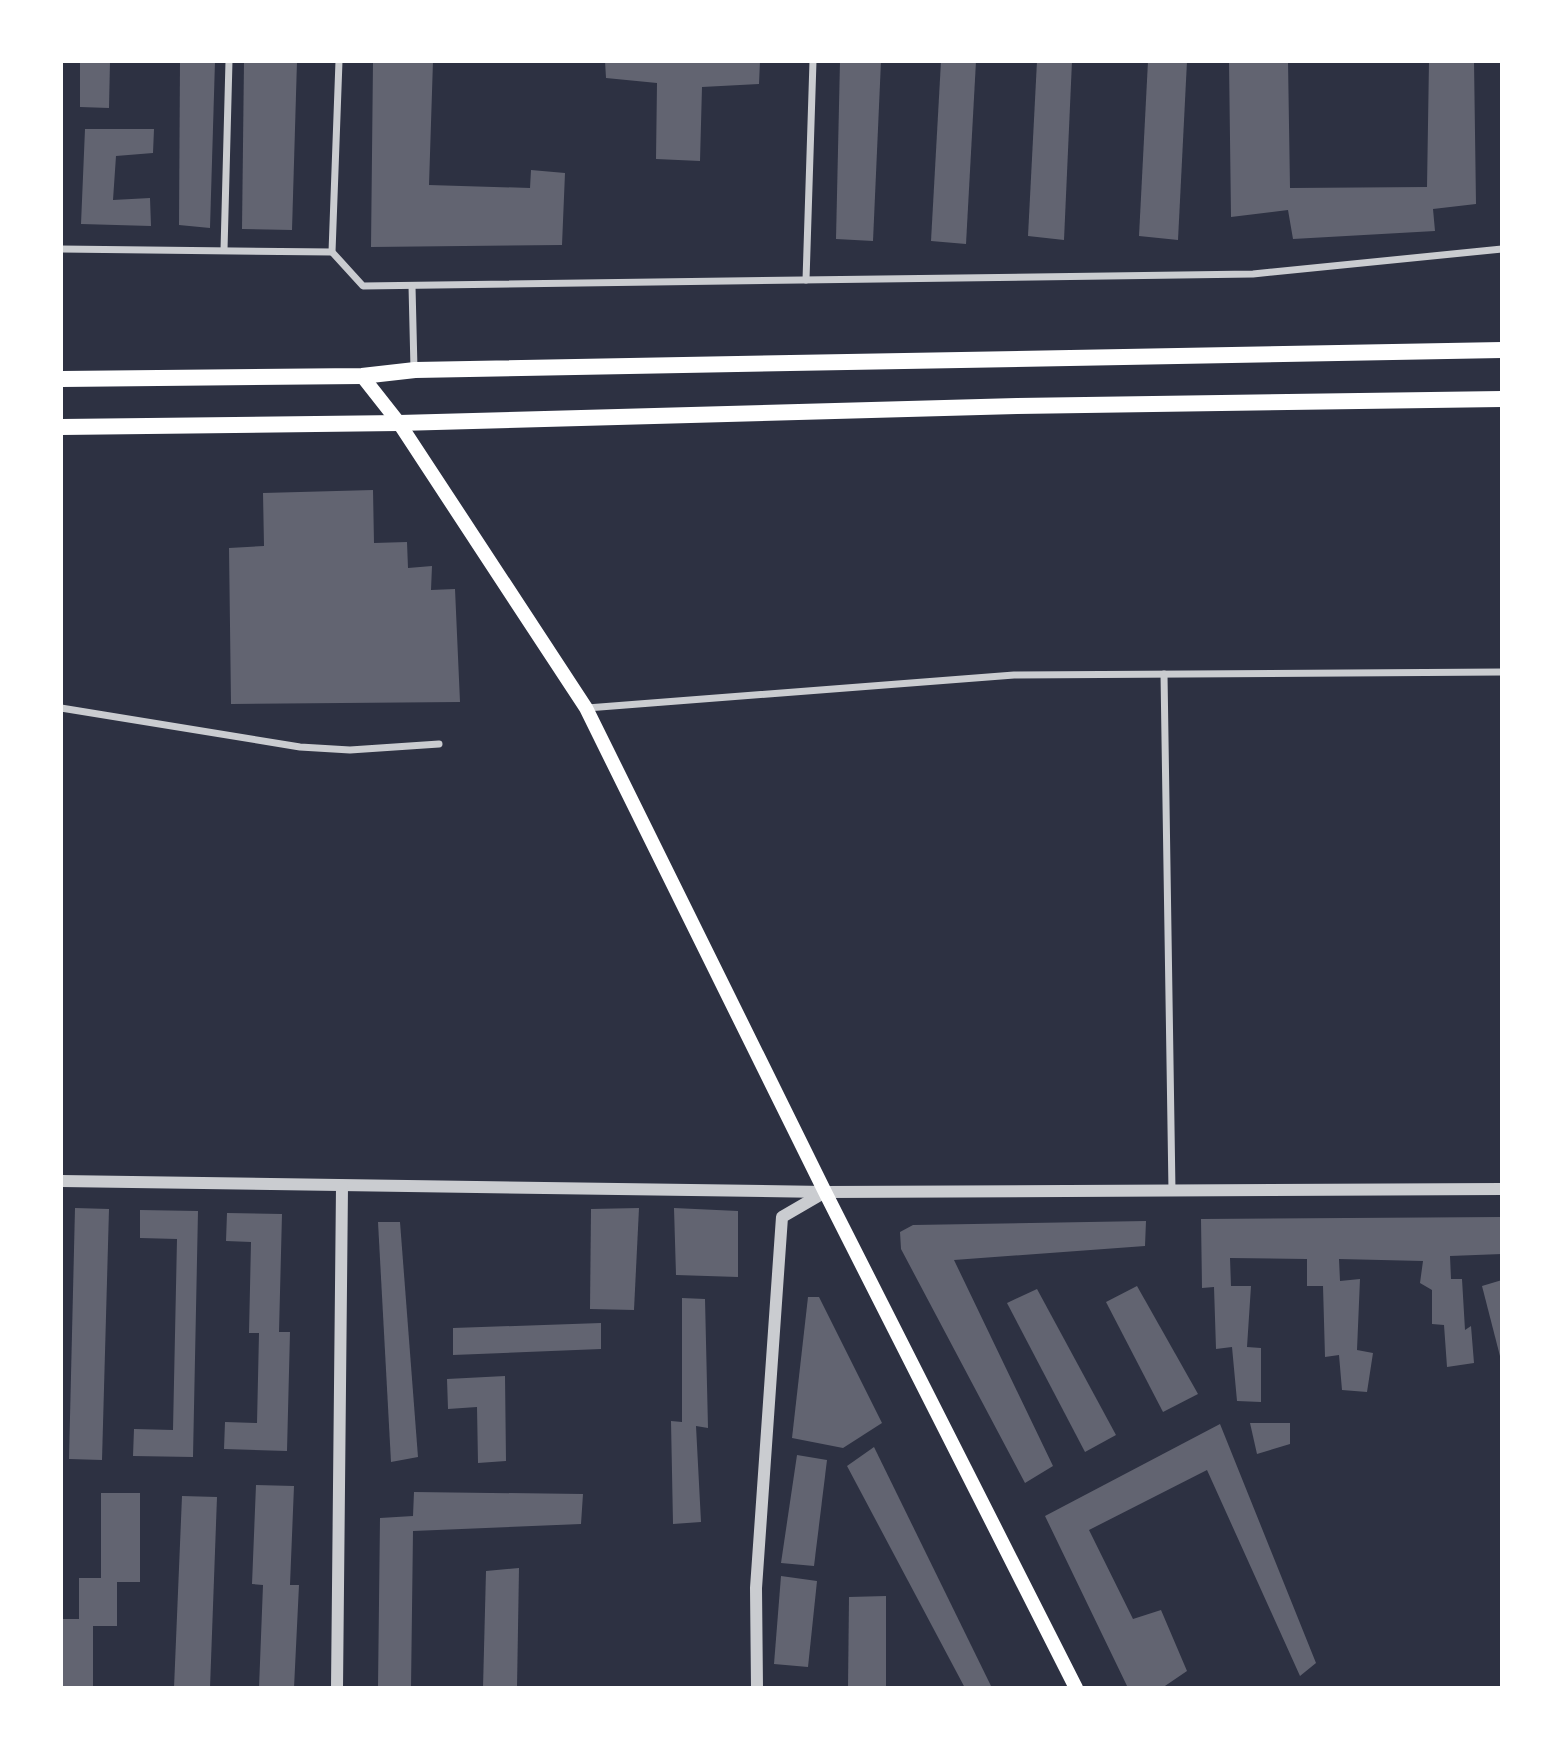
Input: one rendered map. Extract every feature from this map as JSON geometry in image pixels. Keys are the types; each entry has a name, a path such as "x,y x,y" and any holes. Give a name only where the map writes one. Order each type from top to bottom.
{"main road":[{"path":"61,379 362,376 415,370 1502,350"},
{"path":"362,376 399,423 586,708 825,1192 1076,1688"},
{"path":"61,427 399,423 1017,406 1502,399"}],"street":[{"path":"224,250 229,61"},
{"path":"339,61 332,252 363,286 1253,274 1502,249"},
{"path":"806,280 813,61"},
{"path":"61,249 332,252"},
{"path":"412,286 415,370"},
{"path":"586,708 1014,675 1502,672"},
{"path":"1164,674 1171,1191"},
{"path":"61,708 300,747 350,750 439,744"},
{"path":"61,1181 825,1192 1502,1189"},
{"path":"337,1688 342,1186"},
{"path":"757,1688 756,1588 782,1217 825,1192"}],"building":[{"path":"80,61 110,61 109,108 80,107"},
{"path":"180,61 215,61 210,228 179,225"},
{"path":"244,61 297,61 292,230 242,229"},
{"path":"373,61 433,61 429,185 530,188 531,170 565,173 562,245 371,247"},
{"path":"605,61 760,61 759,84 702,87 700,161 656,159 657,83 606,78"},
{"path":"840,61 881,61 873,241 836,239"},
{"path":"941,61 976,61 966,244 931,241"},
{"path":"1037,61 1072,61 1064,240 1028,236"},
{"path":"1148,61 1187,61 1178,240 1139,236"},
{"path":"1229,61 1288,61 1290,188 1427,187 1429,61 1474,61 1476,204 1433,209 1435,231 1293,239 1288,210 1231,217"},
{"path":"85,129 154,129 153,153 116,156 113,200 150,198 151,226 81,224"},
{"path":"373,490 374,543 407,542 408,568 432,566 431,590 455,589 460,702 231,704 229,548 264,546 263,493"},
{"path":"75,1208 109,1209 102,1460 69,1459"},
{"path":"639,1208 634,1310 590,1309 591,1209"},
{"path":"674,1208 738,1211 738,1277 676,1275"},
{"path":"140,1210 198,1211 193,1457 133,1456 134,1429 173,1430 177,1239 140,1238"},
{"path":"227,1213 282,1214 279,1332 290,1332 287,1451 224,1449 225,1422 257,1423 259,1333 249,1333 251,1242 226,1241"},
{"path":"1502,1217 1502,1254 1450,1256 1451,1279 1462,1279 1465,1330 1471,1326 1474,1363 1447,1367 1444,1325 1432,1324 1432,1290 1420,1283 1423,1261 1339,1259 1340,1281 1360,1279 1357,1350 1373,1353 1367,1392 1342,1390 1339,1355 1325,1357 1323,1286 1307,1286 1307,1259 1230,1258 1231,1286 1251,1286 1247,1347 1261,1348 1261,1402 1237,1401 1232,1347 1216,1349 1214,1287 1202,1288 1201,1219"},
{"path":"1146,1221 1145,1246 954,1260 1053,1466 1025,1483 901,1249 900,1232 913,1225"},
{"path":"378,1222 400,1222 418,1457 391,1462"},
{"path":"1502,1280 1502,1359 1501,1360 1482,1286"},
{"path":"1137,1286 1198,1394 1163,1412 1106,1302"},
{"path":"1037,1289 1116,1435 1085,1452 1007,1303"},
{"path":"808,1297 819,1297 882,1423 843,1448 792,1438"},
{"path":"682,1298 705,1299 708,1428 696,1426 701,1522 673,1524 671,1421 682,1422"},
{"path":"601,1323 601,1349 453,1355 453,1328"},
{"path":"505,1376 506,1461 478,1463 477,1407 448,1409 447,1379"},
{"path":"1250,1423 1290,1423 1290,1444 1257,1454"},
{"path":"1220,1424 1316,1663 1300,1676 1207,1470 1089,1530 1133,1619 1161,1610 1187,1671 1162,1688 1128,1688 1045,1516"},
{"path":"874,1447 992,1688 965,1688 847,1466"},
{"path":"797,1455 827,1460 814,1566 781,1563"},
{"path":"256,1485 294,1486 290,1585 299,1585 294,1688 259,1688 263,1585 252,1584"},
{"path":"414,1492 583,1494 581,1524 413,1531 411,1688 378,1688 380,1518 413,1516"},
{"path":"101,1493 140,1493 140,1582 117,1582 117,1626 93,1626 93,1688 61,1688 61,1619 79,1619 79,1578 101,1578"},
{"path":"182,1496 217,1497 210,1688 174,1688"},
{"path":"519,1568 517,1688 483,1688 486,1571"},
{"path":"781,1576 817,1581 808,1667 774,1664"},
{"path":"886,1596 886,1688 848,1688 849,1597"}]}
